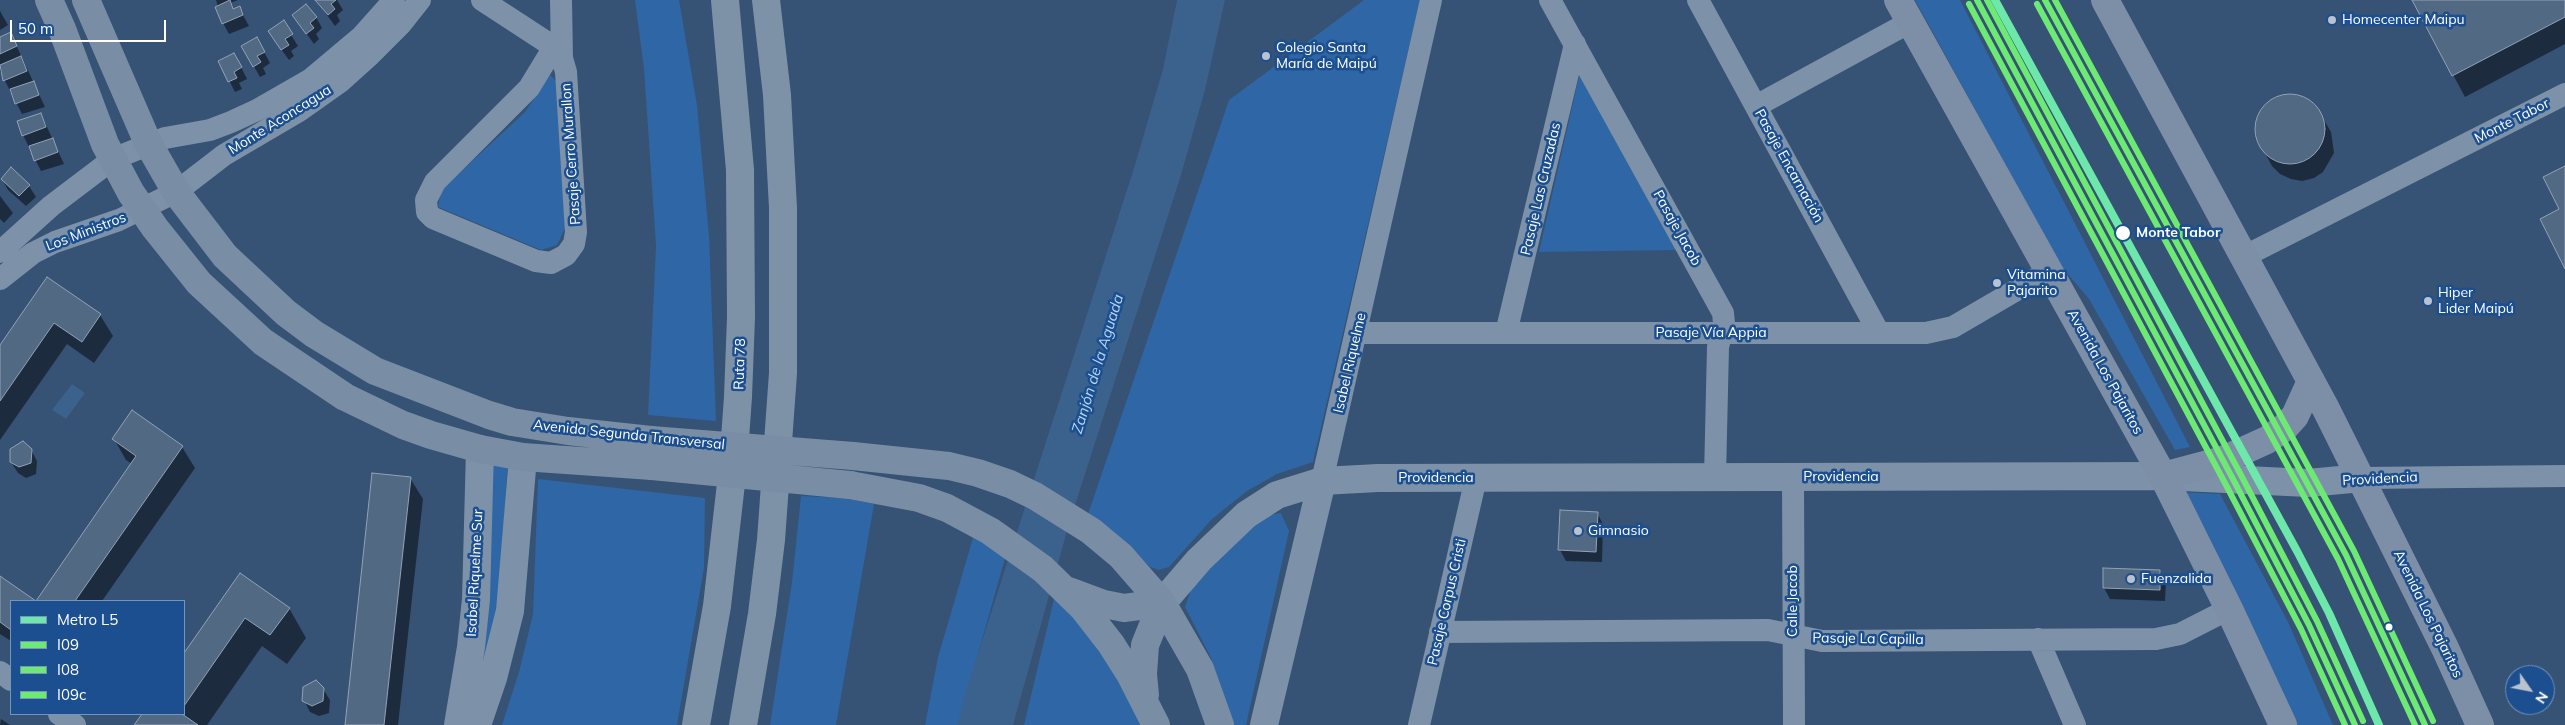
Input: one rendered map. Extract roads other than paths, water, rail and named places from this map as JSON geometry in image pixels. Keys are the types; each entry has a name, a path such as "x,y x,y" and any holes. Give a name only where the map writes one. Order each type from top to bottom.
{"highway":[{"path":"743,725 760,623 771,540 783,373 783,208 778,95 766,0"},
{"name":"Ruta 78","path":"696,725 718,606 738,397 741,308 740,170 724,5"}],"main road":[{"name":"Avenida Segunda Transversal","path":"49,0 113,159 142,210 199,283 242,324 325,385 374,412 431,435 480,449 524,457 651,453 853,456 949,466 1010,484 1061,511 1091,531 1121,556 1162,603 1200,669 1220,725"},
{"name":"Avenida Segunda Transversal","path":"86,0 148,143 176,192 225,256 286,313 314,334 375,371 512,422 568,431 651,453 919,498 948,508 990,531 1037,564 1064,588 1083,608 1111,644 1151,714"},
{"name":"Avenida Los Pajaritos","path":"2105,0 2245,256 2362,478 2480,725"},
{"name":"Avenida Los Pajaritos","path":"1904,11 2163,476 2229,609 2283,725"},
{"path":"2163,476 2224,460 2267,440 2285,427 2295,416 2311,381"},
{"path":"489,415 524,457"},
{"path":"1064,588 1104,604 1124,608 1162,603 1145,646 1143,674 1151,714"}],"street":[{"name":"Monte Aconcagua","path":"148,143 210,130 257,110 282,96 336,60 361,37 394,0"},
{"name":"Monte Aconcagua","path":"176,192 224,155 299,111 340,82 383,43 420,0"},
{"path":"482,0 558,52"},
{"name":"Pasaje Cerro Murallon","path":"558,52 529,88 434,182 426,200 427,212 433,218 536,261 551,263 566,255 574,244 576,232 566,72 558,52 561,0"},
{"name":"Isabel Riquelme","path":"1264,725 1357,333 1431,0"},
{"name":"Pasaje Jacob","path":"1550,0 1720,305 1724,323 1718,347 1715,477"},
{"name":"Pasaje Encarnación","path":"1698,0 1879,333"},
{"path":"1756,106 1904,11"},
{"name":"Pasaje Las Cruzadas","path":"1506,333 1575,44"},
{"name":"Monte Tabor","path":"2245,256 2565,94"},
{"path":"0,252 51,206 113,159 148,143"},
{"name":"Los Ministros","path":"0,279 33,253 55,242 142,210 176,192"},
{"name":"Pasaje Vía Appia","path":"1357,333 1926,333 1945,330 2049,271"},
{"name":"Isabel Riquelme Sur","path":"458,725 471,647 476,599 480,449"},
{"path":"477,725 493,678 510,611 524,457"},
{"name":"Providencia","path":"1162,603 1199,560 1246,515 1277,495 1322,481 1476,478 2163,476 2293,483 2362,478 2565,476"},
{"name":"Calle Jacob","path":"1793,477 1794,725"},
{"name":"Pasaje Corpus Cristi","path":"1419,725 1476,478"},
{"name":"Pasaje La Capilla","path":"1440,632 1768,630 1822,641 2164,638 2180,634 2229,609"},
{"path":"2038,639 2075,725"},
{"path":"60,715 75,725"}],"water":[{"name":"Zanjón de la Aguada","path":"1177,0 1225,0 1205,90 1181,175 1069,524 1013,725 958,725 964,697 1134,168 1163,69"},
{"path":"72,384 85,393 66,419 52,410"}],"metro line":[{"name":"L5","path":"1995,0 2297,551 2329,613 2379,725"}],"place":[{"name":"Homecenter Maipu","path":"2332,20"},
{"name":"Colegio Santa María de Maipú","path":"1266,56"},
{"name":"Monte Tabor","path":"2123,233"},
{"name":"Vitamina Pajarito","path":"1997,283"},
{"name":"Hiper Lider Maipú","path":"2428,301"},
{"name":"Gimnasio","path":"1578,531"},
{"name":"Fuenzalida","path":"2131,579"}]}
